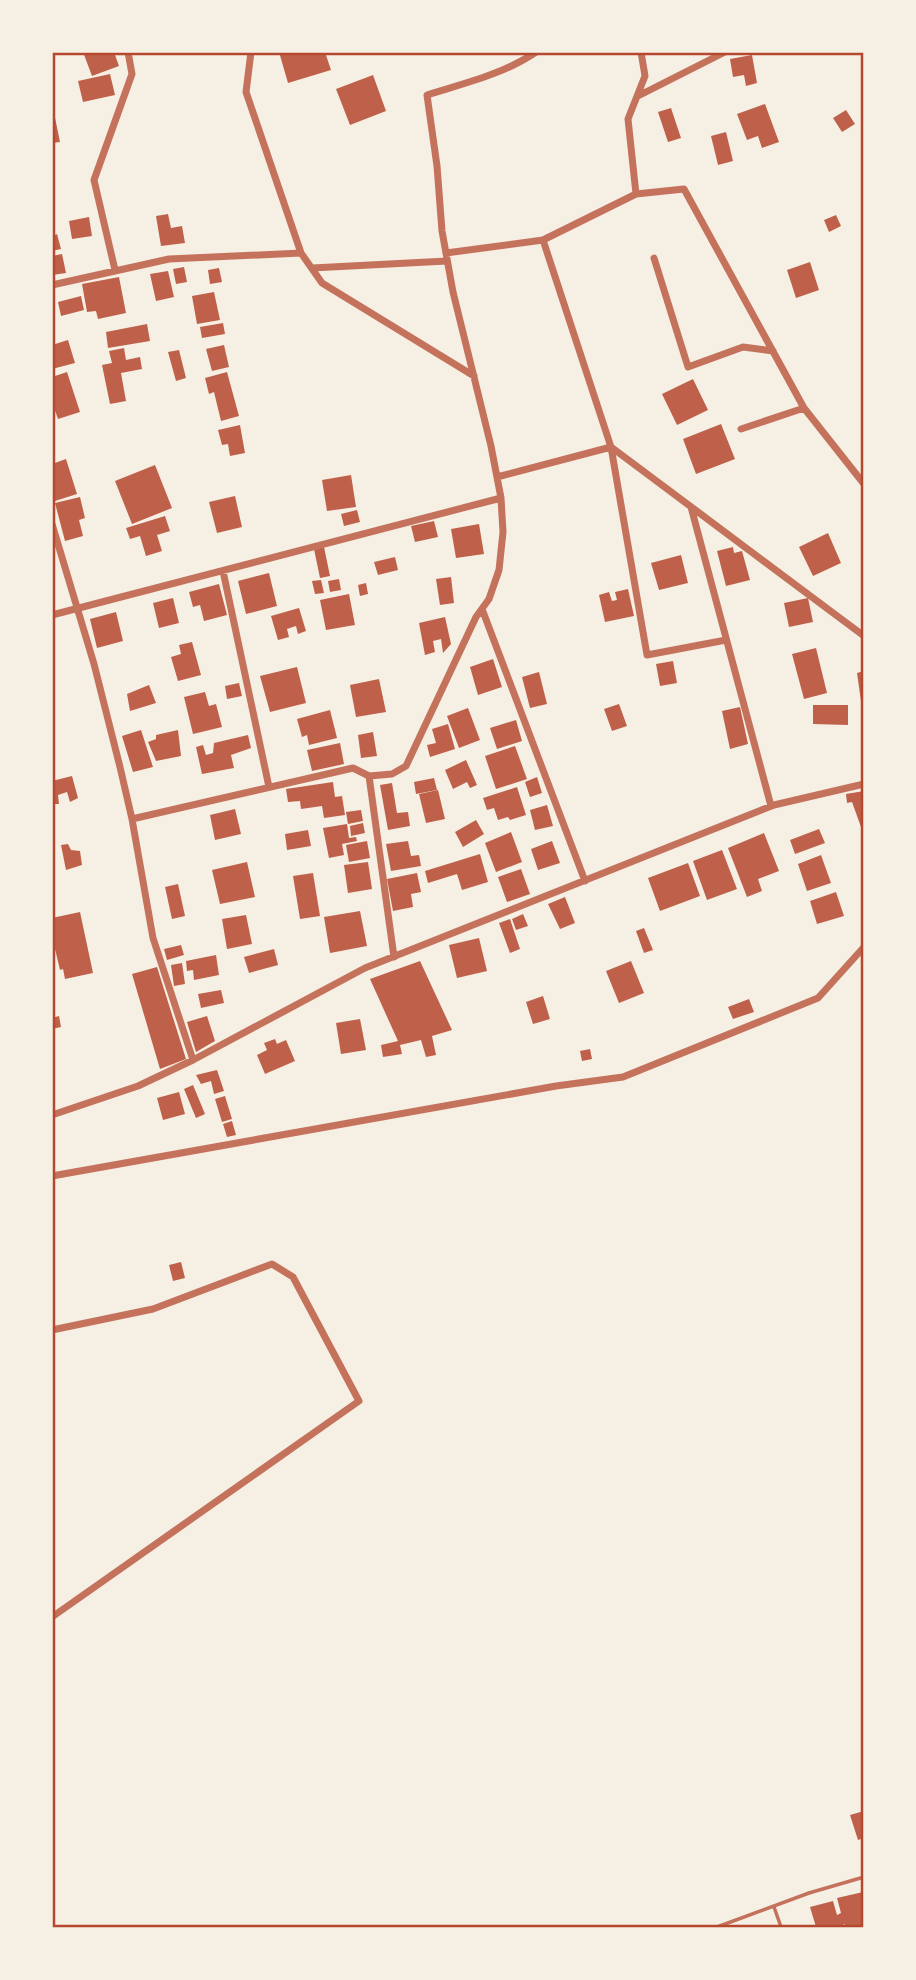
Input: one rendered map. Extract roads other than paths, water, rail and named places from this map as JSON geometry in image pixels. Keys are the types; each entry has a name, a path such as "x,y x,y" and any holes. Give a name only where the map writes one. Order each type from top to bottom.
{"street":[{"path":"115,270 94,180 132,74 128,52"},
{"path":"251,52 246,92 301,253 322,283 474,376"},
{"path":"132,819 353,768 369,776 392,774 406,766 476,617 489,599 499,570 503,532 497,477 447,257 426,95 480,78 526,59 536,52"},
{"path":"636,194 628,120 645,76 641,52"},
{"path":"637,96 725,52"},
{"path":"312,268 447,257 543,240 636,194 684,189 804,408 863,484"},
{"path":"543,240 611,447 647,655 726,640"},
{"path":"52,285 169,259 301,253"},
{"path":"654,258 688,367 743,347 773,351"},
{"path":"741,429 804,408"},
{"path":"497,477 611,447"},
{"path":"611,447 863,636"},
{"path":"52,615 501,498"},
{"path":"691,507 771,806"},
{"path":"52,524 97,677 132,819 153,938 193,1060"},
{"path":"223,571 269,787"},
{"path":"482,609 584,881"},
{"path":"369,776 394,957"},
{"path":"52,1115 138,1086 193,1060 365,968 771,806 863,784"},
{"path":"52,1176 556,1086 623,1077 817,998 863,947"},
{"path":"52,1330 153,1309 272,1264 293,1277 359,1401 52,1617"}],"lane":[{"path":"717,1927 808,1893 863,1877"},
{"path":"774,1907 781,1927"}]}
